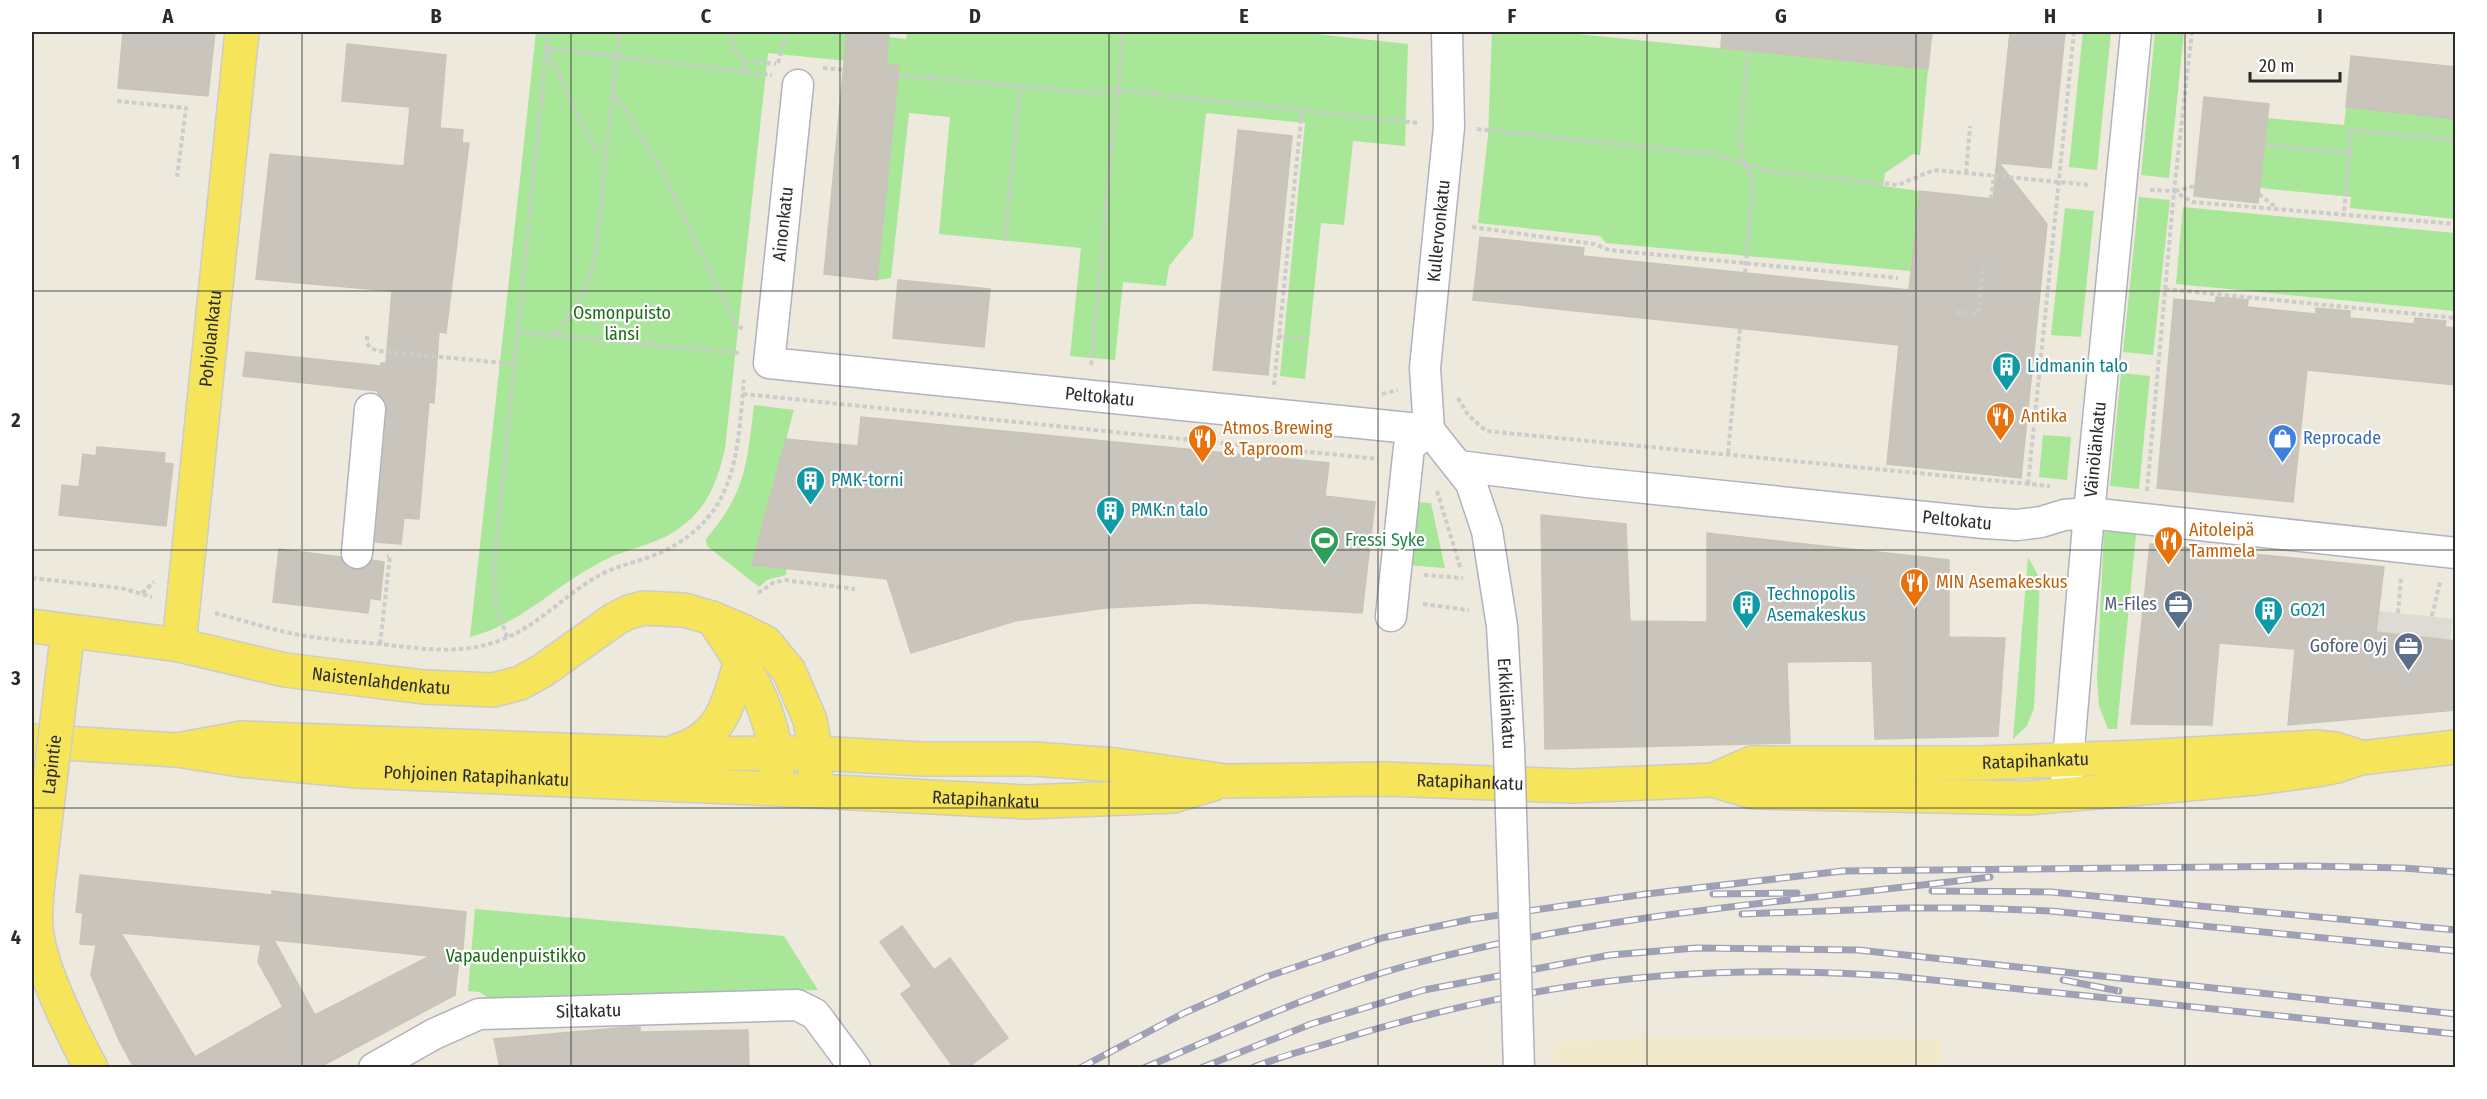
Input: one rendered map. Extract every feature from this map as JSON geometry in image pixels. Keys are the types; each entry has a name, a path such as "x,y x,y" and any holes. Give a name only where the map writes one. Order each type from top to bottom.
{"main road":[{"name":"Pohjolankatu","path":"179,645 242,32"},
{"name":"Naistenlahdenkatu","path":"32,626 179,645 285,670 424,687 494,690 520,683 542,671 608,623 629,612 644,608 684,610 712,618 766,643 789,671 810,720 816,753 815,791"},
{"path":"712,618 756,685 777,755 777,789"},
{"name":"Lapintie","path":"68,631 34,927 60,1004 91,1068"},
{"path":"668,754 698,742 715,727 725,711 741,660"},
{"name":"Pohjoinen Ratapihankatu","path":"177,750 242,738 668,754 777,755"},
{"name":"Pohjoinen Ratapihankatu","path":"32,741 177,750 240,760 358,771 777,789"},
{"name":"Ratapihankatu","path":"1713,780 1752,764 1980,763 2316,747 2335,749 2360,758"},
{"name":"Ratapihankatu","path":"777,755 816,753 922,759 1034,759 1116,765 1226,781 1386,779 1573,786 1713,780 1753,792 1992,798 2065,795 2316,770 2360,758 2456,747"},
{"name":"Ratapihankatu","path":"777,789 1026,802 1173,796 1226,781"}],"street":[{"name":"Kullervonkatu","path":"1429,430 1425,368 1449,127 1447,32"},
{"name":"Väinölänkatu","path":"2065,795 2089,513 2136,32"},
{"name":"Ainonkatu","path":"754,363 788,74"},
{"name":"Peltokatu","path":"754,363 1429,430"},
{"path":"357,553 370,409"},
{"path":"1392,609 1409,447 1429,430"},
{"name":"Erkkilänkatu","path":"1429,430 1471,483 1487,531 1502,626 1509,748 1519,1068"},
{"name":"Peltokatu","path":"1459,466 1642,488 2017,525 2041,522 2064,515 2089,513 2449,565"},
{"name":"Siltakatu","path":"374,1068 434,1034 479,1014 797,1005 815,1014 855,1068"}],"path":[{"path":"507,637 496,606 493,585 548,32"},
{"path":"554,335 572,313 592,276 619,32"},
{"path":"730,32 734,48 744,61 788,74"},
{"path":"1091,367 1123,32"},
{"path":"2028,484 2074,32"},
{"path":"2146,500 2174,191 2192,32"},
{"path":"547,48 768,74"},
{"path":"547,48 593,147 606,149"},
{"path":"1745,273 1753,184 1744,162 1740,138 1748,51"},
{"path":"743,72 744,61"},
{"path":"1005,240 1020,86"},
{"path":"612,89 658,165 736,325 750,333"},
{"path":"117,101 186,108 177,177"},
{"path":"1274,385 1302,110"},
{"path":"1966,172 1970,126"},
{"path":"2344,214 2351,130 2456,140"},
{"path":"2268,145 2349,153"},
{"path":"1934,170 2120,188 2174,191 2195,186"},
{"path":"1991,199 1994,175"},
{"path":"2174,191 2192,202 2456,224"},
{"path":"2259,194 2278,209"},
{"path":"1472,227 1594,244 1609,250 1898,278"},
{"path":"1957,312 1978,314 1983,267"},
{"path":"2165,290 2456,318"},
{"path":"1728,453 1740,328"},
{"path":"32,578 121,588 286,632 327,639 451,651 470,649 507,637 535,621 586,583 609,570 661,553 688,538 703,524 717,506 729,482 736,450 743,394 754,363 518,332"},
{"path":"367,336 370,348 379,351 514,364"},
{"path":"1278,336 1309,339"},
{"path":"743,394 1370,458 1407,464 1423,475 1438,492 1463,579"},
{"path":"357,553 390,556 380,644"},
{"path":"2432,616 2449,565"},
{"path":"2398,613 2402,574"},
{"path":"758,593 781,580 855,589"},
{"path":"1392,609 1472,610"}],"shaded area":[{"path":"2379,611 2453,619 2450,641 2376,632"},
{"path":"1677,1037 1941,1039 1942,1067 1553,1067 1555,1042"}],"green space":[{"name":"Osmonpuisto länsi","path":"536,32 839,32 906,39 907,32 1298,32 1408,44 1405,146 1353,141 1344,225 1321,223 1305,379 1280,376 1305,123 1206,113 1193,237 1169,266 1166,286 1123,282 1115,360 1070,356 1081,248 939,234 950,117 909,113 891,278 877,280 898,66 768,53 725,449 719,472 705,502 691,519 672,533 601,562 506,623 470,637"},
{"path":"1492,32 1557,32 1928,69 1920,155 1913,154 1885,173 1883,186 1920,191 1911,271 1606,243 1600,236 1478,223 1488,136"},
{"path":"2083,32 2111,32 2097,170 2069,167"},
{"path":"2155,32 2184,32 2169,178 2141,175"},
{"path":"2346,107 2455,119 2455,219 2350,208 2351,197 2260,188 2267,118 2344,125"},
{"path":"2139,197 2170,200 2153,355 2123,352"},
{"path":"2183,207 2455,233 2455,311 2176,284"},
{"path":"2065,208 2094,211 2081,337 2051,335"},
{"path":"2121,373 2150,376 2139,489 2110,486"},
{"path":"754,405 794,410 752,565 786,568 786,575 767,580 759,587 707,546 706,539 737,492 746,461"},
{"path":"2043,435 2071,437 2067,480 2039,477"},
{"path":"1414,502 1431,503 1445,568 1406,565"},
{"path":"2120,531 2136,534 2117,729 2108,729 2099,706 2097,678 2104,532"},
{"path":"2028,557 2040,579 2034,708 2027,726 2013,739"},
{"name":"Vapaudenpuistikko","path":"475,909 784,936 818,990 492,1000 479,992 468,991"}],"building":[{"path":"123,32 215,32 208,96 118,88"},
{"path":"847,32 889,32 886,65 899,66 877,280 824,274"},
{"path":"1722,32 1932,32 1928,69 1721,48"},
{"path":"2010,32 2065,32 2051,168 1999,163 2047,224 2021,478 1887,464 1899,345 1473,300 1480,237 1584,248 1583,256 1909,290 1920,191 1993,199"},
{"path":"347,44 446,55 440,128 463,130 462,143 469,143 446,333 439,332 434,403 429,402 419,519 404,518 401,544 375,542 387,411 386,402 378,391 243,376 246,352 381,366 381,363 386,363 392,291 256,279 270,154 404,166 410,107 342,101"},
{"path":"2351,56 2456,67 2456,119 2346,107"},
{"path":"2204,97 2269,104 2258,203 2194,196"},
{"path":"1238,130 1292,136 1268,375 1213,370"},
{"path":"898,280 990,289 984,347 893,338"},
{"path":"2216,297 2248,300 2247,307 2316,314 2316,308 2350,311 2350,318 2414,324 2415,318 2446,321 2445,327 2456,328 2456,385 2307,370 2293,502 2157,488 2174,299 2216,303"},
{"name":"PMK:n talo","path":"861,417 1329,463 1325,496 1375,502 1362,613 1198,603 1106,608 1015,621 911,653 887,579 752,565 786,439 858,446"},
{"path":"97,447 165,453 164,463 173,464 166,526 59,515 62,485 79,487 83,454 96,456"},
{"name":"Technopolis Asemakeskus","path":"1541,515 1626,524 1630,621 1707,622 1707,533 1949,560 1949,637 2005,638 1998,736 1875,739 1872,661 1787,662 1790,743 1545,749"},
{"name":"GO21","path":"2150,544 2384,567 2376,632 2456,641 2456,710 2288,725 2295,649 2219,643 2212,725 2131,724"},
{"path":"279,549 341,557 347,567 355,570 365,568 372,560 384,562 380,600 370,598 368,613 273,602"},
{"path":"80,875 272,895 272,891 466,912 462,959 459,959 455,995 318,1068 134,1068 119,1040 91,975 96,945 80,944 83,913 76,912","holes":["121,933 261,945 258,962 283,1007 195,1057","274,940 430,956 315,1015"]},
{"path":"902,926 934,970 950,958 1008,1038 967,1068 954,1068 901,994 912,986 880,942"},
{"path":"640,1027 640,1032 748,1030 749,1068 500,1068 494,1039"}],"railway":[{"path":"1080,1068 1184,1013 1266,977 1382,938 1472,919 1646,894 1843,871 2308,866 2403,868 2456,872"},
{"path":"1144,1068 1341,986 1409,965 1481,948 1625,921 1990,877"},
{"path":"1932,891 2051,892 2456,930"},
{"path":"1713,894 1797,893"},
{"path":"1742,914 1905,908 2051,911 2456,951"},
{"path":"1201,1068 1311,1024 1424,990 1610,955 1696,948 1858,950 2456,1014"},
{"path":"1252,1068 1377,1029 1480,1003 1585,984 1691,974 1745,972 1819,972 1894,976 2456,1034"},
{"path":"2063,980 2119,991"}],"place":[{"name":"Lidmanin talo","path":"2006,392"},
{"name":"Antika","path":"2000,442"},
{"name":"Atmos Brewing & Taproom","path":"1202,464"},
{"name":"Reprocade","path":"2282,464"},
{"name":"PMK-torni","path":"810,506"},
{"name":"PMK:n talo","path":"1110,536"},
{"name":"Fressi Syke","path":"1324,566"},
{"name":"Aitoleipä Tammela","path":"2168,566"},
{"name":"MIN Asemakeskus","path":"1915,608"},
{"name":"Technopolis Asemakeskus","path":"1746,630"},
{"name":"M-Files","path":"2178,630"},
{"name":"GO21","path":"2269,636"},
{"name":"Gofore Oyj","path":"2408,672"}]}
